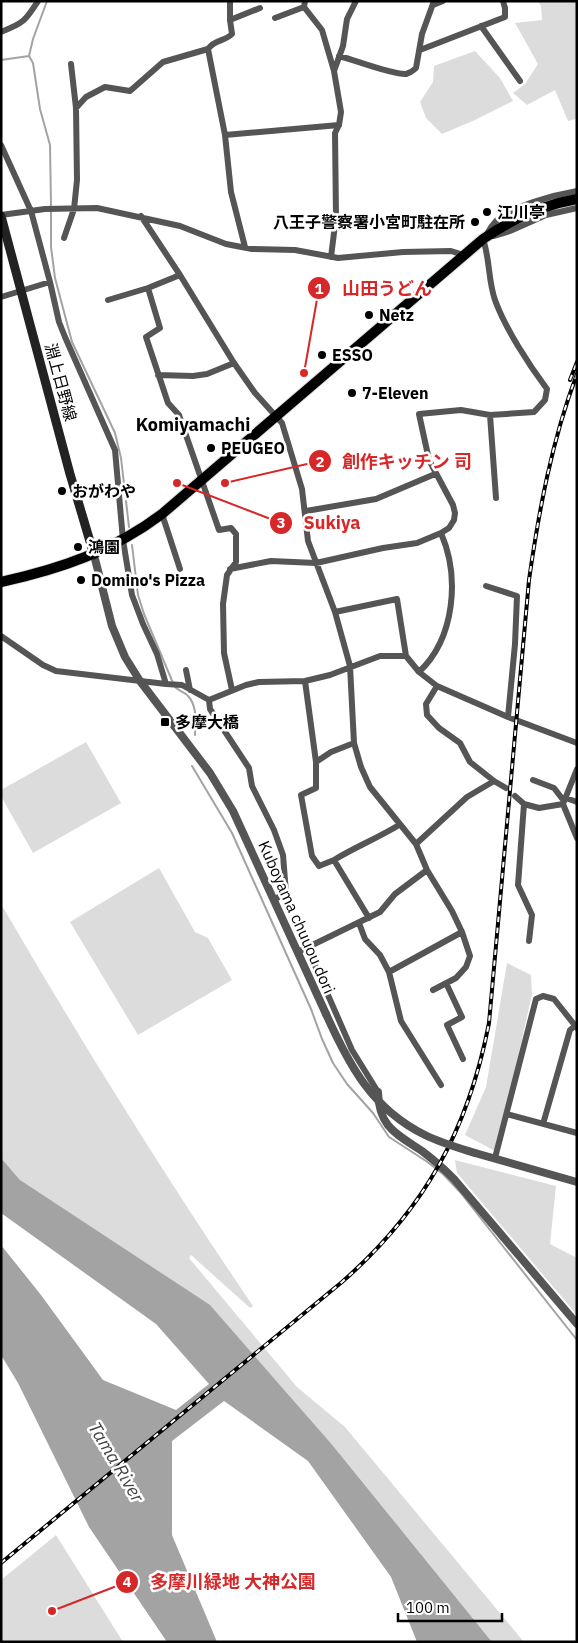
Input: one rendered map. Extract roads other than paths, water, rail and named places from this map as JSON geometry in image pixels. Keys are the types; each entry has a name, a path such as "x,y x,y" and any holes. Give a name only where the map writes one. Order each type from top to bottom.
{"main road":[{"path":"1,582 40,573 94,554 123,540 162,514 483,239 523,215 551,205 577,199"},
{"name":"淵上日野線","path":"1,215 70,474 94,554"}],"street":[{"path":"1,32 25,21 38,1"},
{"path":"76,108 86,97 105,87 130,91 164,62 208,49 212,43 229,37 232,34 230,1"},
{"path":"334,71 343,46 346,19 356,1"},
{"path":"339,56 405,74 412,72 416,68 422,34 434,3 443,1"},
{"path":"420,50 505,17 506,8 503,1"},
{"path":"275,18 304,4 322,30 334,71 341,112 334,144 336,216 332,257"},
{"path":"230,20 260,8"},
{"path":"481,26 520,81"},
{"path":"208,49 225,135 231,192 245,247"},
{"path":"64,238 74,209 77,180 76,108 72,64"},
{"path":"225,135 338,125"},
{"path":"1,145 31,211 59,322 115,450 123,540 132,594 157,654 166,684"},
{"path":"230,569 271,561 316,563 417,542 450,528 455,514 453,505 429,460 418,414 461,410 490,415 534,412 545,400 547,389 534,372 515,339 495,298 483,239 496,221 512,211 548,197 577,191"},
{"path":"1,215 45,209 97,208 180,226 226,244 245,247 295,250 338,258 399,252 451,251 464,255"},
{"path":"483,239 510,231 546,215 577,208"},
{"path":"140,216 180,275 234,363 282,423 302,489 308,540 335,612 350,666 354,742 361,767 370,787 416,844 427,870 452,911 470,956 466,967 456,978 433,990"},
{"path":"108,300 148,288 180,275"},
{"path":"1,297 50,282"},
{"path":"148,288 160,328 146,337 168,403 179,415 219,530 230,528 236,534 236,562 227,574 223,604 224,654 232,690"},
{"path":"158,375 193,376 208,374 234,363"},
{"path":"490,415 496,498"},
{"path":"306,511 376,499 435,474"},
{"path":"162,514 180,568"},
{"path":"419,672 426,665 442,640 452,596 449,557 441,533"},
{"name":"Kuboyama chuuou dori","path":"94,554 112,626 125,657 140,681 191,746 234,811 350,1064 369,1091 398,1119 426,1136 476,1153 577,1182"},
{"path":"486,586 517,596 515,644 508,717"},
{"path":"335,612 396,599 406,656 419,672 437,686 508,717 577,743"},
{"path":"1,636 44,665 56,670 182,685 209,700"},
{"path":"209,700 232,690 259,682 305,681 330,675 380,656 406,656"},
{"path":"186,670 190,690"},
{"path":"305,681 316,762 316,788 301,796 312,856 319,866 376,839 399,825"},
{"path":"437,686 426,704 427,715 439,728 460,743 470,762 506,788"},
{"path":"209,700 210,710 250,768 252,786 274,830 283,855 286,893 275,900"},
{"path":"316,762 331,752 354,742"},
{"path":"564,801 577,769"},
{"path":"533,780 554,788 564,801 577,838"},
{"path":"416,844 466,797 494,781"},
{"path":"515,796 524,804 540,808 564,801 577,802"},
{"path":"524,804 518,886 532,915 529,941"},
{"path":"334,860 369,918"},
{"path":"298,952 380,912 395,894 427,870"},
{"path":"359,923 366,939 380,955 389,972 401,1021 441,1085"},
{"path":"389,972 462,932"},
{"path":"308,947 352,1050 378,1092 379,1106 390,1129 436,1162 454,1179 577,1324"},
{"path":"446,983 462,1017 447,1025 463,1059"},
{"path":"495,1158 536,999 543,996 554,999 576,1027 570,1030 543,1124"},
{"path":"507,1114 577,1134"}],"water":[{"name":"Tama River","path":"1,1158 20,1180 210,1305 334,1447 492,1642 417,1642 391,1577 308,1461 224,1401 172,1441 172,1535 217,1642 167,1642 89,1527 18,1383 1,1355 1,1245 41,1295 103,1380 176,1410 209,1384 156,1324 1,1213"}],"waterway":[{"path":"29,56 47,1"},
{"path":"29,56 33,63 40,109 50,145 51,206"},
{"path":"1,60 29,56"},
{"path":"51,211 51,247 55,278 72,342 115,433 121,458 129,527"},
{"path":"132,545 138,595 173,683"},
{"path":"175,687 191,700 195,715 195,735"},
{"path":"192,766 232,833 311,1009 322,1039 333,1063 347,1084 373,1113 389,1137 443,1174 460,1192 577,1340"}],"railway":[{"path":"570,380 577,362"},
{"path":"1,1563 342,1282 371,1255 397,1226 419,1197 455,1133 469,1099 489,1023 529,580 537,528 553,450 577,374"}],"place":[{"name":"江川亭","path":"487,212"},
{"name":"八王子警察署小宮町駐在所","path":"475,222"},
{"name":"Netz","path":"369,315"},
{"name":"ESSO","path":"322,355"},
{"name":"山田うどん","path":"304,373"},
{"name":"7-Eleven","path":"352,393"},
{"name":"PEUGEO","path":"211,448"},
{"name":"Sukiya","path":"177,483"},
{"name":"創作キッチン 司","path":"225,483"},
{"name":"おがわや","path":"62,491"},
{"name":"鴻園","path":"78,547"},
{"name":"Domino's Pizza","path":"81,580"},
{"name":"多摩大橋","path":"165,722"},
{"name":"多摩川緑地 大神公園","path":"52,1611"}],"district":[{"name":"Komiyamachi","path":"193,425"}]}
